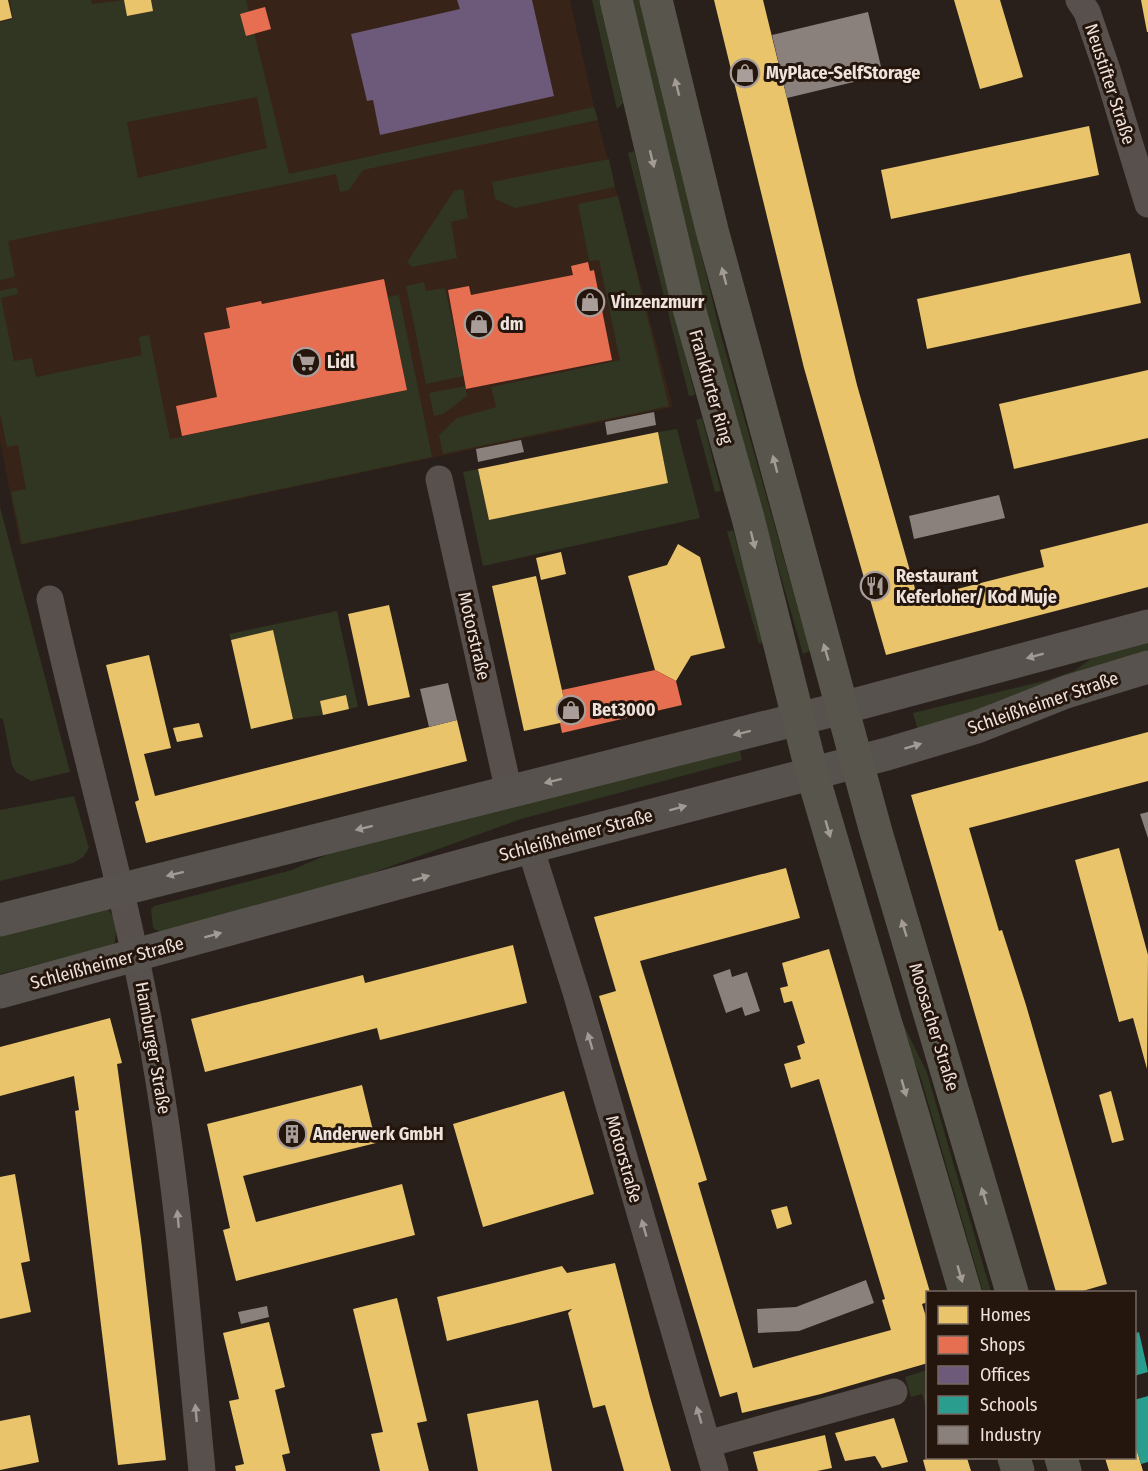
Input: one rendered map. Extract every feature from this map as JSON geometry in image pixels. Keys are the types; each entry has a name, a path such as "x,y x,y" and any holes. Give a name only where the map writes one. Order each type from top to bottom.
{"main road":[{"name":"Frankfurter Ring","path":"615,0 687,301 742,495 812,773"},
{"path":"656,0 712,230 856,762"},
{"path":"0,920 842,708 1148,626"},
{"name":"Schleißheimer Straße","path":"0,992 530,847 856,762 977,727 1066,692 1148,667"},
{"name":"Moosacher Straße","path":"856,762 1011,1291"},
{"path":"812,773 964,1291"}],"street":[{"name":"Neustifter Straße","path":"1079,0 1087,12 1110,79 1148,204"},
{"name":"Motorstraße","path":"439,479 509,792"},
{"name":"Hamburger Straße","path":"50,599 136,956 173,1167 202,1471"},
{"name":"Motorstraße","path":"530,847 576,992 716,1471"},
{"path":"707,1444 894,1392"}],"shaded area":[{"path":"0,0 570,0 594,107 673,407 20,545 0,441"}],"green space":[{"path":"10,0 91,0 92,4 124,0 128,16 153,11 151,0 246,0 289,174 594,107 598,120 363,170 349,190 340,192 336,174 8,241 15,277 0,280 0,22 13,19","holes":["257,97 267,148 138,178 127,122"]},
{"path":"592,0 599,0 623,103 617,109"},
{"path":"630,0 640,0 720,332 810,651 803,654 712,335"},
{"path":"634,151 695,395 689,396 628,153"},
{"path":"609,159 615,187 515,208 495,199 492,182"},
{"path":"463,189 468,218 451,222 457,258 412,267 407,262 454,191"},
{"path":"618,196 669,406 443,454 439,435 457,418 496,407 491,387 620,360 599,260 589,261 578,204"},
{"path":"424,282 426,291 445,288 464,376 426,384 406,286"},
{"path":"17,287 18,294 1,298 14,361 32,358 36,377 142,355 139,337 149,335 170,439 407,390 388,297 399,295 432,457 22,544 11,492 26,489 18,445 7,447 0,413 0,291"},
{"path":"465,386 467,396 443,414 434,416 429,393"},
{"path":"702,418 721,491 715,492 696,420"},
{"path":"677,429 700,518 483,566 463,472 478,469 489,520 668,483 658,432"},
{"path":"0,507 70,772 31,781 16,772 12,765 3,719 0,718"},
{"path":"733,530 765,642 759,644 727,532"},
{"path":"337,611 358,707 349,709 346,695 320,701 323,715 293,719 273,631 231,640 229,634"},
{"path":"1148,640 1148,651 919,734 913,713 1048,680 1074,671 1096,655"},
{"path":"739,747 742,760 521,819 317,893 161,932 153,928 151,909 154,906 292,870 338,850"},
{"path":"74,796 89,848 83,857 73,863 0,881 0,810"},
{"path":"107,909 116,926 114,945 0,974 0,935"},
{"path":"892,1016 901,1019 927,1073 991,1291 983,1291 920,1075"},
{"path":"926,1371 926,1408 922,1394 911,1397 905,1377"}],"building: Homes":[{"path":"0,0 8,0 12,18 0,21"},
{"path":"124,0 151,0 153,11 127,16"},
{"path":"714,0 763,0 857,385 918,599 1044,567 1040,550 1148,523 1148,587 886,655 804,368"},
{"path":"954,0 1000,0 1023,77 980,89"},
{"path":"1141,0 1148,0 1148,32 1147,32"},
{"path":"1089,126 1099,175 891,219 881,170"},
{"path":"1130,253 1141,303 927,349 917,299"},
{"path":"1148,370 1148,438 1014,469 999,404"},
{"path":"658,432 668,483 489,520 478,469"},
{"path":"678,544 700,557 725,648 691,656 676,681 655,670 628,576 667,565"},
{"path":"561,552 566,574 541,580 536,558"},
{"path":"536,576 569,721 524,731 492,586"},
{"path":"389,605 410,697 368,706 348,614"},
{"path":"273,630 293,719 251,729 231,640"},
{"path":"149,655 171,748 144,754 155,796 457,720 467,761 146,843 135,802 139,800 106,665"},
{"path":"346,695 349,709 323,715 320,701"},
{"path":"199,723 203,737 177,742 173,728"},
{"path":"1148,732 1148,781 969,828 999,931 1002,930 1026,1005 1107,1284 1082,1291 1056,1291 911,795"},
{"path":"1119,848 1148,955 1147,1069 1133,1018 1119,1022 1075,860"},
{"path":"786,868 800,918 640,961 707,1180 698,1183 753,1368 891,1330 882,1300 885,1299 819,1079 791,1088 784,1064 801,1059 797,1046 805,1043 792,1001 784,1003 780,988 788,986 782,963 829,949 930,1291 926,1291 926,1303 922,1304 926,1317 926,1364 821,1394 742,1413 737,1392 720,1397 599,996 616,991 594,917"},
{"path":"513,945 527,1003 380,1040 377,1028 205,1072 191,1019 363,975 365,983"},
{"path":"110,1018 122,1063 117,1064 141,1239 166,1460 118,1465 75,1111 79,1110 74,1076 0,1096 0,1047"},
{"path":"362,1085 376,1143 243,1176 256,1222 402,1184 415,1235 236,1281 223,1230 230,1228 207,1124"},
{"path":"564,1091 594,1194 483,1227 453,1124"},
{"path":"1111,1091 1124,1140 1112,1143 1099,1095"},
{"path":"15,1174 30,1261 21,1263 31,1312 0,1319 0,1177"},
{"path":"787,1206 792,1224 777,1229 771,1210"},
{"path":"615,1263 671,1471 624,1471 605,1405 593,1408 568,1313 572,1309 447,1341 437,1297 562,1266 567,1273"},
{"path":"397,1298 427,1421 417,1423 429,1471 380,1471 371,1434 383,1432 353,1309"},
{"path":"269,1322 285,1387 275,1390 290,1453 282,1455 286,1471 236,1471 235,1466 244,1464 229,1401 239,1399 223,1333"},
{"path":"538,1400 552,1471 478,1471 467,1414"},
{"path":"30,1415 39,1462 0,1470 0,1421"},
{"path":"894,1418 908,1462 882,1468 875,1456 845,1461 835,1433"},
{"path":"825,1435 832,1468 817,1471 758,1471 753,1452"},
{"path":"1136,1447 1143,1471 1109,1471 1105,1459 1136,1459"},
{"path":"967,1459 971,1471 926,1471 923,1460"}],"building: Shops":[{"path":"265,7 271,29 246,36 240,14"},
{"path":"588,262 590,271 594,270 612,360 466,389 448,290 469,286 471,295 573,275 571,266"},
{"name":"Lidl","path":"384,279 407,390 182,436 176,406 217,397 204,333 230,328 226,308 261,301 262,304"},
{"path":"655,670 676,681 682,705 562,733 560,723 569,721 562,690"}],"building: Offices":[{"path":"457,0 532,0 554,96 380,135 373,100 367,101 351,34 460,9"}],"building: Schools":[{"path":"1139,1332 1148,1372 1136,1375 1136,1333"},
{"path":"1148,1396 1148,1462 1141,1464 1136,1448 1136,1399"}],"building: Industry":[{"path":"868,12 883,75 787,98 772,35"},
{"path":"654,412 656,425 607,435 605,422"},
{"path":"521,440 524,452 478,462 476,449"},
{"path":"999,495 1005,518 914,539 909,516"},
{"path":"448,683 457,720 429,727 420,689"},
{"path":"1148,812 1148,838 1140,814"},
{"path":"730,969 732,977 747,972 760,1011 745,1016 742,1007 726,1013 713,975"},
{"path":"866,1280 874,1303 799,1331 758,1333 757,1309 796,1307"},
{"path":"267,1306 269,1317 241,1324 238,1312"}],"place":[{"name":"MyPlace-SelfStorage","path":"745,73"},
{"name":"Vinzenzmurr","path":"590,302"},
{"name":"dm","path":"479,324"},
{"name":"Lidl","path":"306,362"},
{"name":"Restaurant Keferloher/ Kod Muje","path":"875,586"},
{"name":"Bet3000","path":"571,710"},
{"name":"Anderwerk GmbH","path":"292,1134"}]}
